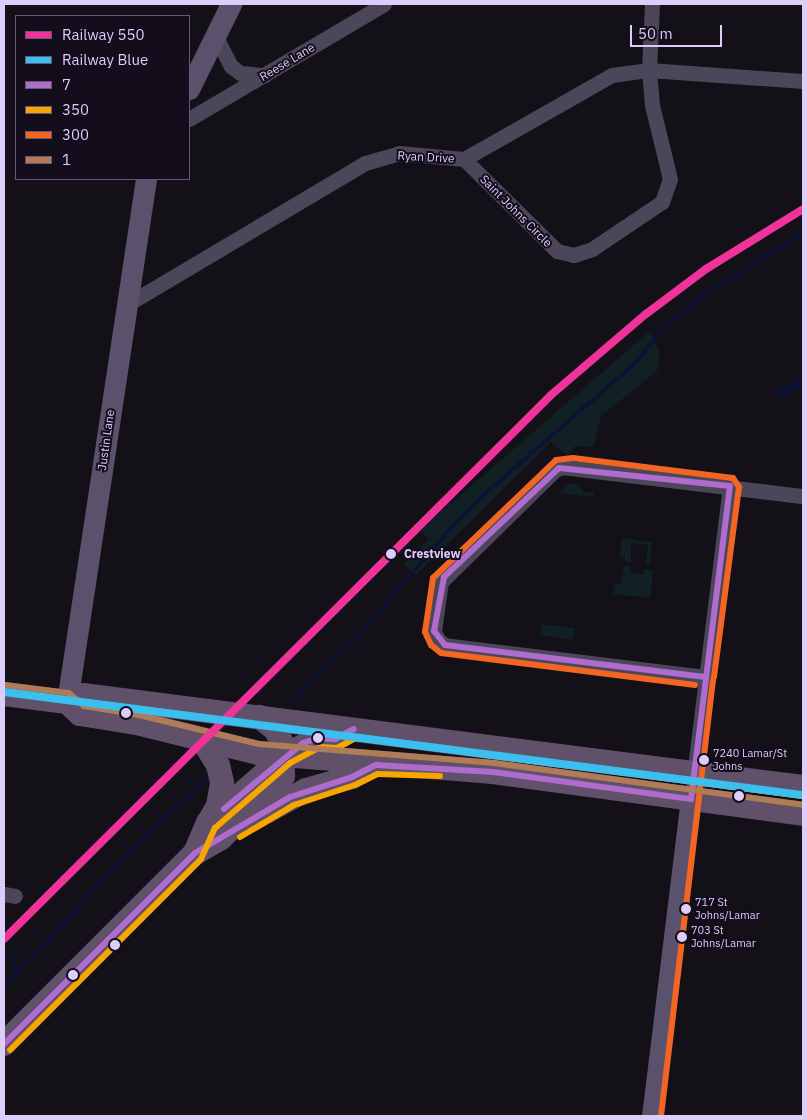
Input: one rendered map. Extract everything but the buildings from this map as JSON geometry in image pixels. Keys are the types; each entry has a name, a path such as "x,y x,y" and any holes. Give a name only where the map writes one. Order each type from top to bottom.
{"main road":[{"path":"4,694 68,702 83,695 803,787"},
{"path":"68,702 80,714 137,723 203,741 285,756 492,772 803,814"},
{"path":"260,717 276,730 285,756"},
{"path":"4,1044 195,853 285,756 303,743 318,738 335,739 354,729"},
{"path":"203,741 218,765 222,784 215,830"},
{"path":"215,830 290,797 352,777 376,764"}],"street":[{"path":"190,87 231,4"},
{"name":"Reese Lane","path":"190,118 384,4"},
{"name":"Saint Johns Circle","path":"464,159 558,251 574,255 592,249 662,202 667,192 669,168 652,106 649,70 652,4"},
{"path":"216,37 231,66 240,73 265,75"},
{"name":"Ryan Drive","path":"126,305 365,163 400,153 464,159 612,75 649,70 803,81"},
{"name":"Justin Lane","path":"68,702 146,180"},
{"path":"705,676 445,645 436,637 435,622 444,576 558,468 572,467 803,496"},
{"path":"652,1116 691,799 692,772 730,486"}],"shaded area":[{"path":"650,331 660,353 657,371 601,416 593,447 575,446 568,456 551,442 416,575 404,564 429,539 420,530"},
{"path":"570,483 579,485 584,492 594,493 593,497 559,493"},
{"path":"622,538 652,542 650,563 646,563 648,545 631,543 631,562 625,561 625,557 620,556"},
{"path":"624,566 631,567 630,572 643,574 644,569 653,570 650,598 613,594 615,584 620,585"},
{"path":"542,624 575,628 573,640 540,635"}],"water":[{"path":"803,376 803,387 781,400 776,392"}],"waterway":[{"path":"295,699 308,682 356,639 442,538 485,494 634,364 660,333 699,298 803,233"},
{"path":"4,986 79,909 87,895 175,807 187,800 206,777"},
{"path":"9,955 18,971"}],"rail line":[{"name":"550","path":"4,939 551,395 646,314 706,269 803,209"},
{"name":"Blue","path":"4,692 803,795"}],"transit line":[{"name":"300","path":"695,685 441,653 431,645 425,632 433,578 556,460 573,458 733,478 739,487 714,677"},
{"name":"7","path":"705,677 445,645 434,631 444,577 559,468 730,486"},
{"name":"7","path":"691,799 730,486"},
{"name":"300","path":"661,1116 713,680"},
{"name":"1","path":"5,685 69,693 84,706 139,715 259,744 494,763 803,805"},
{"name":"7","path":"224,809 303,743 318,738 335,739 354,729"},
{"name":"350","path":"10,1050 201,859 215,828 290,763 320,747 337,748 356,738 802,796"},
{"name":"7","path":"4,1044 195,853 290,797 352,777 376,765 493,772 691,799"},
{"name":"350","path":"240,837 294,805 355,785 378,774 440,776"}],"place":[{"name":"Crestview","path":"391,554"},
{"name":"7240 Lamar/St Johns","path":"704,760"},
{"name":"717 St Johns/Lamar","path":"686,909"},
{"name":"703 St Johns/Lamar","path":"682,937"}]}
